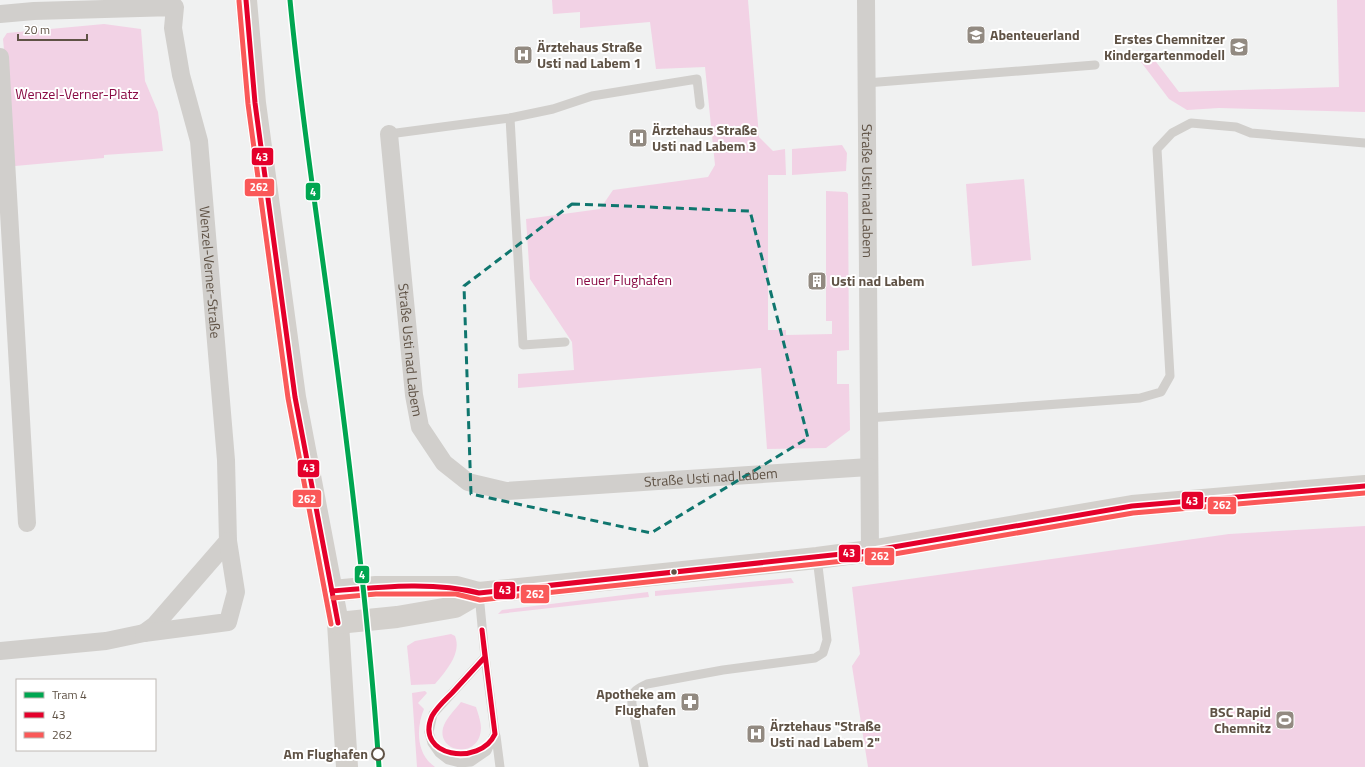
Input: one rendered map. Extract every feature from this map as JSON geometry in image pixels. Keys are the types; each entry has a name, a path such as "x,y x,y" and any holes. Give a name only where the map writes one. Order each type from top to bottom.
{"main road":[{"path":"246,0 255,103 295,397 338,623 347,767"},
{"path":"332,591 376,587 457,587 479,593 817,558 870,551 1132,506 1365,486"},
{"path":"338,623 397,617 455,607 479,593"}],"street":[{"name":"Straße Usti nad Labem","path":"866,0 870,551"},
{"name":"Wenzel-Verner-Straße","path":"0,14 175,3 173,28 182,75 199,141 226,460 228,541 236,592 228,622 144,633 106,641 0,651"},
{"path":"0,57 27,524"},
{"name":"Straße Usti nad Labem","path":"389,134 414,395 420,427 444,463 468,482 506,491 869,467"},
{"path":"144,633 155,624 228,541"}],"lane":[{"path":"866,83 1095,65"},
{"name":"Straße Usti nad Labem","path":"389,134 510,118 553,109 592,96 697,79 700,105"},
{"path":"510,118 523,345 565,342"},
{"path":"868,418 1140,398 1161,392 1170,376 1157,149 1172,133 1191,123 1236,127 1251,133 1365,143"},
{"path":"644,767 632,704 632,696 636,689 647,684 723,670 815,658 823,652 827,640 817,558"},
{"path":"479,593 485,657 500,767"},
{"path":"485,657 433,714 430,732 432,743 439,753 448,760 460,763 471,762 487,751 493,742 495,733"}],"highlighted area":[{"path":"572,204 750,211 808,438 651,533 471,494 464,286"}],"green space":[{"name":"neuer Flughafen","path":"552,0 748,0 759,137 773,151 785,149 786,175 768,175 768,330 786,330 786,335 832,334 832,321 826,321 826,191 846,192 848,194 849,350 837,351 837,384 849,384 850,430 826,448 767,449 761,368 518,388 518,374 574,370 572,342 530,279 526,219 600,209 613,190 708,177 715,165 705,67 656,69 650,22 580,28 580,12 553,14"},
{"path":"1337,0 1365,0 1365,112 1219,108 1187,110 1169,99 1141,62 1142,55 1147,50 1179,92 1339,87"},
{"name":"Wenzel-Verner-Platz","path":"104,24 141,29 145,81 158,112 163,151 104,155 104,158 15,166 3,39 7,33"},
{"path":"842,145 847,153 846,171 792,175 792,149"},
{"path":"1024,179 1031,260 972,266 966,184"},
{"path":"1365,526 1365,767 868,767 852,666 860,654 852,587 1229,534"},
{"path":"791,578 794,583 655,596 655,591"},
{"path":"648,592 649,597 498,614 502,610"},
{"path":"451,634 455,636 457,642 455,655 444,673 435,684 411,685 407,646 415,641"},
{"path":"425,691 427,693 418,703 424,709 421,716 419,740 424,755 435,767 417,767 412,693"},
{"path":"461,702 476,707 480,720 481,728 479,738 474,745 467,749 452,747 446,743 443,736 444,724"}],"tram line":[{"name":"4","path":"290,0 302,107 357,526 379,767"}],"transit line":[{"name":"43","path":"246,0 255,103 295,397 338,623"},
{"name":"262","path":"239,1 248,104 288,398 331,624"},
{"name":"43","path":"332,591 425,586 462,589 479,593 870,551 1132,506 1365,486"},
{"name":"262","path":"333,598 376,594 456,594 480,600 871,558 1133,513 1365,493"},
{"name":"43","path":"482,630 495,734 487,744 476,751 464,754 451,753 440,748 432,741 429,730 432,716 441,704 485,657 482,630"}],"place":[{"name":"Abenteuerland","path":"976,35"},
{"name":"Erstes Chemnitzer Kindergartenmodell","path":"1239,47"},
{"name":"Ärztehaus Straße Usti nad Labem 1","path":"523,55"},
{"name":"Ärztehaus Straße Usti nad Labem 3","path":"638,138"},
{"name":"Usti nad Labem","path":"817,281"},
{"name":"Apotheke am Flughafen","path":"690,702"},
{"name":"BSC Rapid Chemnitz","path":"1285,720"},
{"name":"Ärztehaus \"Straße Usti nad Labem 2\"","path":"756,734"},
{"name":"Am Flughafen","path":"378,754"}]}
